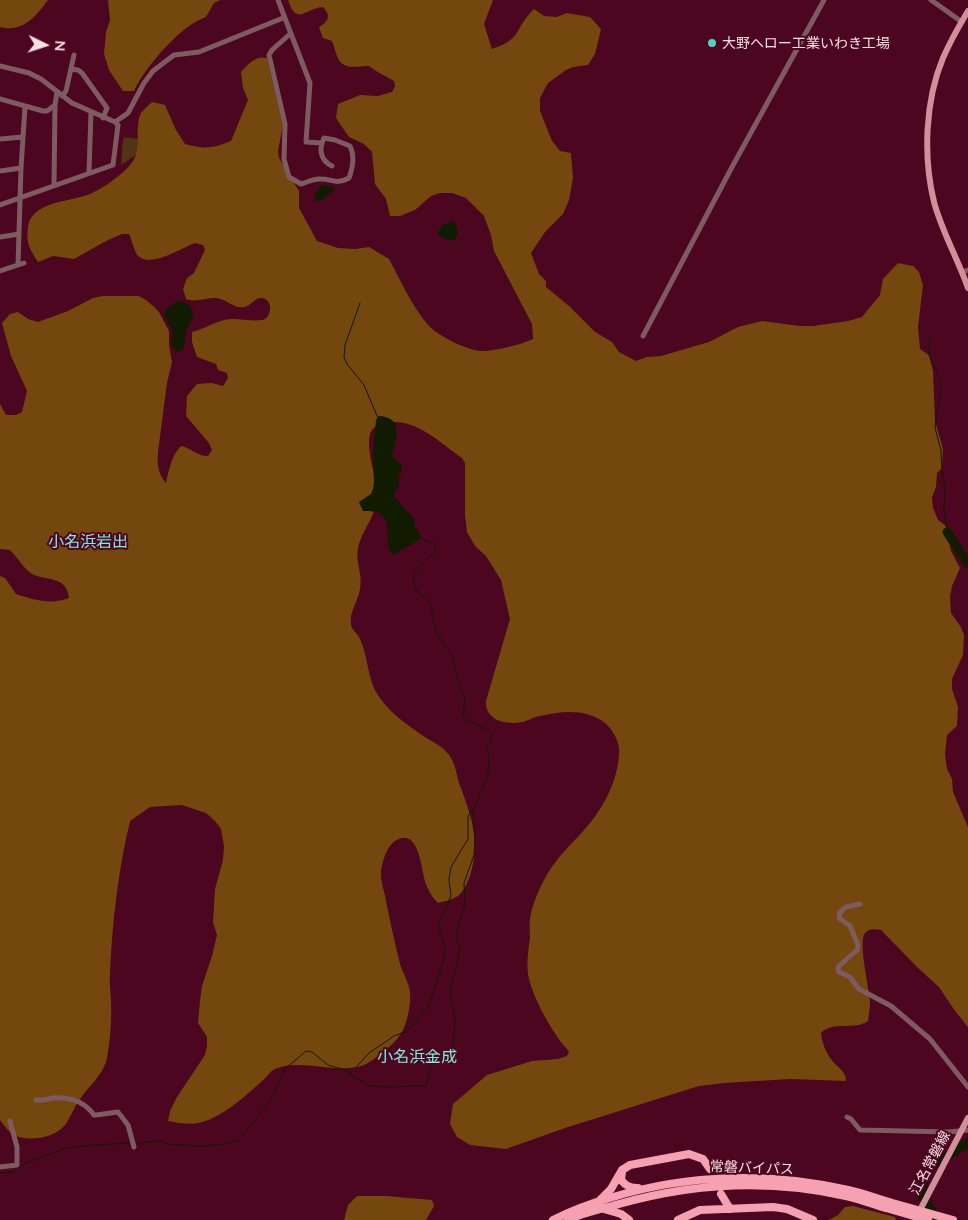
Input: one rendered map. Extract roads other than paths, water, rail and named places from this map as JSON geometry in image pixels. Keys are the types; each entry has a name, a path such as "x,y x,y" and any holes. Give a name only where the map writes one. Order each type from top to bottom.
{"highway":[{"path":"628,1219 614,1210 600,1205 622,1170 630,1165 689,1154 704,1159 710,1169"},
{"path":"622,1170 621,1180 624,1184 630,1188 642,1188"},
{"name":"常磐バイパス","path":"568,1220 642,1188 680,1181 722,1178 770,1179 848,1190 928,1220"},
{"name":"常磐バイパス","path":"552,1220 570,1211 681,1189 722,1186 771,1186 806,1189 847,1196 953,1220"},
{"path":"721,1194 730,1209"},
{"path":"628,1219 627,1211 641,1198"},
{"path":"678,1220 700,1210 781,1208 795,1211 813,1220"}],"main road":[{"path":"968,11 943,59 935,84 929,117 928,152 928,165 934,202 965,271 968,288"},
{"name":"江名常磐線","path":"915,1220 964,1131 968,1118"}],"street":[{"path":"278,0 283,18 310,82 306,142 321,143"},
{"path":"643,336 732,167 824,0"},
{"path":"931,0 962,22"},
{"path":"115,122 128,113 144,83 153,71 174,54 199,52 283,18"},
{"path":"290,34 269,55 285,124 284,159 290,177 301,184 314,179 322,178 338,182 349,178 353,160 350,146 328,138 324,138 321,143 323,158 325,163 332,166"},
{"path":"54,185 55,105 60,94 66,91 74,55"},
{"path":"0,66 29,73 42,79 72,103 115,122 118,126 113,165 0,206"},
{"path":"71,69 82,73 107,108 103,118"},
{"path":"0,99 25,107 47,111 55,105"},
{"path":"0,272 21,264 19,234 20,168 25,107"},
{"path":"89,173 91,112"},
{"path":"0,139 22,137"},
{"path":"0,171 20,168"},
{"path":"0,237 19,234"},
{"path":"860,904 846,907 840,912 839,918 850,926 858,945 857,950 838,967 839,972 850,977 859,989 891,1006 930,1039 968,1087"},
{"path":"36,1100 58,1098 71,1100 87,1106 94,1115 118,1112 128,1125 134,1147"},
{"path":"847,1117 860,1130 964,1131"},
{"path":"0,1167 19,1167 17,1147 10,1121"}],"waterway":[{"path":"360,303 345,345 344,357 347,364 364,385 378,418"},
{"path":"930,338 929,355 941,386 935,428 941,450 942,474 945,484 944,508 947,532"},
{"path":"947,532 968,564"},
{"path":"350,1074 369,1053 394,1036 405,1032 429,1005 444,959 445,946 439,930 439,924 451,896 449,880 451,867 468,839 468,816 475,807 488,774 489,760 487,748 492,734 466,719 463,715 465,699 457,678 452,655 436,632 430,603 417,591 414,584 414,574 419,566 436,550 435,544 420,538"},
{"path":"134,1143 161,1141 168,1144 197,1146 219,1145 237,1141 272,1098 285,1069 306,1051 312,1052 328,1065 345,1070 370,1086 426,1086 431,1065 448,1059 453,1055 455,1018 450,991 460,949 457,941 458,925 465,905 464,883 474,855 473,812"},
{"path":"0,1173 13,1172 22,1165 63,1149 130,1143"},
{"path":"938,1220 921,1194 927,1171 933,1165 968,1143"}],"place":[{"name":"大野ヘロー工業いわき工場","path":"712,43"}],"district":[{"name":"小名浜岩出","path":"88,542"},
{"name":"小名浜金成","path":"417,1057"}]}
